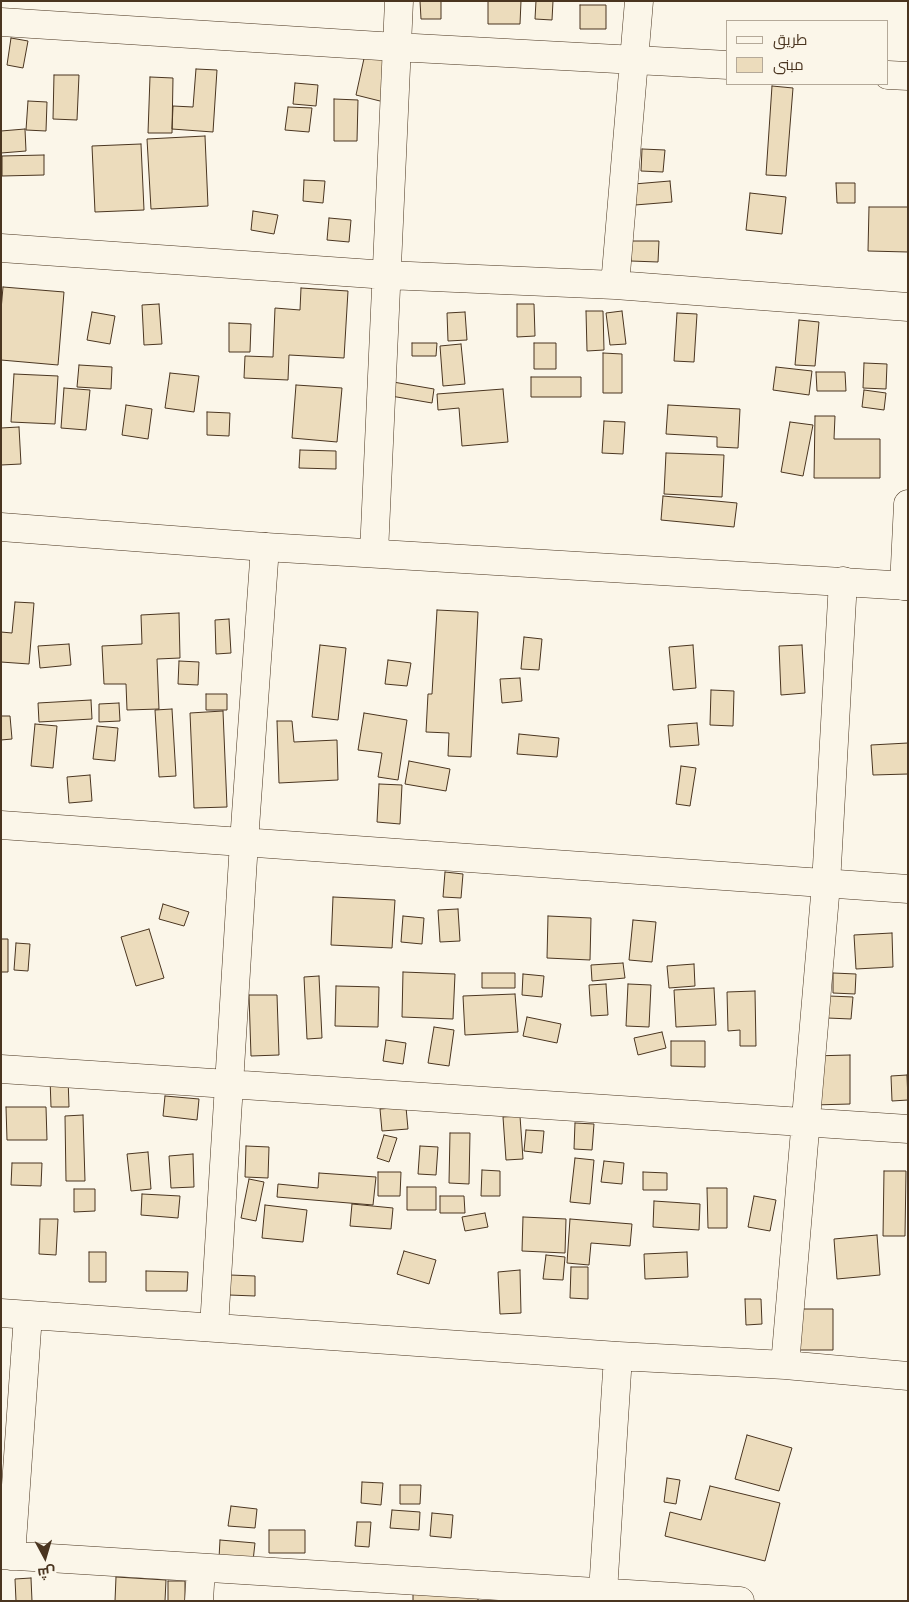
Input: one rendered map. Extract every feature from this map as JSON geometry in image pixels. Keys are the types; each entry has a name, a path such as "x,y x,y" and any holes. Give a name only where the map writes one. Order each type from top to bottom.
{"street":[{"path":"374,553 399,1"},
{"path":"615,286 639,1"},
{"path":"1,22 396,48 726,65"},
{"path":"889,75 908,76"},
{"path":"1,248 387,275 615,286 908,307"},
{"path":"1,527 265,547 906,586 908,504"},
{"path":"214,1327 228,1083 265,547"},
{"path":"785,1365 826,884 843,581"},
{"path":"1,825 908,889"},
{"path":"1,1069 908,1129"},
{"path":"1,1313 618,1356 785,1365 908,1376"},
{"path":"28,1315 6,1556 201,1568 384,1590 603,1592 740,1601"},
{"path":"603,1592 618,1356"},
{"path":"199,1601 201,1568"}],"building":[{"path":"420,1 441,1 441,19 421,19"},
{"path":"488,1 521,1 520,24 488,24"},
{"path":"536,1 553,1 552,20 535,19"},
{"path":"580,5 606,5 606,29 580,29"},
{"path":"11,38 28,41 23,68 7,65"},
{"path":"365,54 393,61 384,102 356,95"},
{"path":"196,69 217,70 213,132 172,129 173,106 193,107"},
{"path":"54,75 79,75 77,120 53,119"},
{"path":"150,77 173,78 172,133 148,133"},
{"path":"295,83 318,85 316,106 293,104"},
{"path":"772,86 793,88 786,176 766,175"},
{"path":"334,99 358,100 357,141 334,141"},
{"path":"28,101 47,102 46,131 26,130"},
{"path":"288,107 312,108 309,132 285,130"},
{"path":"25,129 26,151 1,153 1,131"},
{"path":"205,136 208,206 151,209 147,139"},
{"path":"141,144 144,210 95,212 92,146"},
{"path":"642,149 665,150 663,172 641,171"},
{"path":"44,155 44,175 2,176 2,156"},
{"path":"304,180 325,181 323,203 303,201"},
{"path":"670,181 672,202 635,205 634,184"},
{"path":"836,183 855,183 855,203 837,203"},
{"path":"750,193 786,197 782,234 746,230"},
{"path":"869,207 908,207 908,252 868,251"},
{"path":"253,211 278,215 274,234 251,230"},
{"path":"329,218 351,220 349,242 327,240"},
{"path":"631,241 659,241 658,262 631,261"},
{"path":"3,287 64,292 58,365 1,360"},
{"path":"301,288 348,291 344,358 289,355 288,380 244,378 245,356 273,357 275,308 300,310"},
{"path":"159,304 162,344 144,345 142,305"},
{"path":"517,304 534,304 535,336 517,337"},
{"path":"586,311 603,311 604,350 587,351"},
{"path":"622,311 626,344 610,345 606,313"},
{"path":"92,312 115,316 110,344 87,340"},
{"path":"465,312 467,340 448,341 447,313"},
{"path":"677,313 697,314 694,362 674,361"},
{"path":"799,320 819,322 815,366 795,365"},
{"path":"229,323 251,324 250,352 229,352"},
{"path":"412,343 437,343 436,356 412,356"},
{"path":"534,343 556,343 556,369 534,369"},
{"path":"461,344 465,384 443,386 440,346"},
{"path":"603,353 622,354 622,393 603,393"},
{"path":"864,363 887,364 886,389 863,388"},
{"path":"79,365 112,367 111,389 77,387"},
{"path":"776,367 812,371 809,395 773,390"},
{"path":"816,372 845,372 846,391 817,391"},
{"path":"170,373 199,376 194,412 165,408"},
{"path":"14,374 58,376 55,424 11,422"},
{"path":"531,377 581,377 581,397 531,397"},
{"path":"393,382 434,389 432,403 391,396"},
{"path":"296,385 342,388 337,442 292,438"},
{"path":"64,388 90,390 86,430 61,428"},
{"path":"503,389 508,442 462,446 459,408 438,410 437,394"},
{"path":"864,390 886,393 884,410 862,407"},
{"path":"126,405 152,409 148,439 122,435"},
{"path":"668,405 740,409 738,448 717,447 717,437 666,434"},
{"path":"207,412 230,413 229,436 207,435"},
{"path":"815,416 835,416 834,439 880,439 880,478 814,478"},
{"path":"604,421 625,422 623,454 602,453"},
{"path":"790,422 813,425 803,476 781,472"},
{"path":"19,427 21,464 1,465 1,428"},
{"path":"300,450 336,451 336,469 299,468"},
{"path":"666,453 724,455 722,497 664,494"},
{"path":"663,496 737,503 734,527 661,520"},
{"path":"15,602 34,603 29,664 1,662 1,632 12,633"},
{"path":"437,610 478,612 471,757 448,756 449,733 426,732 428,694 432,694"},
{"path":"179,613 180,658 157,659 159,709 127,710 126,684 104,684 102,646 142,644 141,615"},
{"path":"229,619 231,653 216,654 215,620"},
{"path":"524,637 542,639 539,670 521,669"},
{"path":"69,644 71,665 40,668 38,646"},
{"path":"320,645 346,648 338,720 312,717"},
{"path":"693,645 696,688 673,690 669,647"},
{"path":"802,645 805,693 781,695 779,646"},
{"path":"388,660 411,663 407,686 385,684"},
{"path":"179,661 199,662 198,685 178,684"},
{"path":"520,678 522,701 502,703 500,679"},
{"path":"711,690 734,691 733,726 710,725"},
{"path":"206,694 227,694 227,710 206,710"},
{"path":"91,700 92,719 39,722 38,703"},
{"path":"119,703 120,721 99,722 99,704"},
{"path":"172,709 176,776 159,777 155,710"},
{"path":"223,711 227,807 194,808 190,713"},
{"path":"364,713 407,720 398,780 378,777 382,753 358,750"},
{"path":"1,716 10,716 12,739 1,740"},
{"path":"277,721 292,721 294,742 337,740 338,780 279,783"},
{"path":"697,723 699,745 670,747 668,725"},
{"path":"35,724 57,726 53,768 31,766"},
{"path":"97,726 118,728 115,761 93,759"},
{"path":"519,734 559,738 557,757 517,754"},
{"path":"908,743 908,774 873,775 871,745"},
{"path":"409,761 450,769 446,791 405,784"},
{"path":"681,766 696,768 690,806 676,804"},
{"path":"90,775 92,801 69,803 67,777"},
{"path":"379,784 402,785 400,824 377,822"},
{"path":"445,872 463,874 461,898 443,897"},
{"path":"333,897 395,900 392,948 331,945"},
{"path":"163,904 189,912 184,926 159,919"},
{"path":"458,909 460,941 440,942 438,910"},
{"path":"403,916 424,918 422,944 401,942"},
{"path":"548,916 591,918 590,960 547,958"},
{"path":"633,920 656,922 652,962 629,960"},
{"path":"149,929 164,978 136,986 121,937"},
{"path":"892,933 893,967 856,969 854,935"},
{"path":"1,939 8,939 8,972 1,972"},
{"path":"16,943 30,944 28,971 14,970"},
{"path":"623,963 625,978 592,981 591,965"},
{"path":"694,964 695,986 669,988 667,966"},
{"path":"403,972 455,974 453,1019 402,1017"},
{"path":"482,973 515,973 515,988 482,988"},
{"path":"833,973 856,974 855,994 833,993"},
{"path":"523,974 544,976 542,997 522,995"},
{"path":"319,976 322,1038 307,1039 304,977"},
{"path":"606,984 608,1015 591,1016 589,985"},
{"path":"628,984 651,985 649,1027 626,1026"},
{"path":"336,986 379,987 378,1027 335,1026"},
{"path":"714,988 716,1025 676,1027 674,990"},
{"path":"755,991 756,1046 740,1046 740,1030 728,1031 727,992"},
{"path":"515,994 518,1032 465,1035 463,996"},
{"path":"249,995 277,995 279,1055 251,1056"},
{"path":"805,995 853,997 851,1019 804,1017"},
{"path":"527,1017 561,1024 557,1043 523,1036"},
{"path":"434,1027 454,1030 449,1066 428,1063"},
{"path":"662,1032 666,1048 638,1055 634,1038"},
{"path":"386,1040 406,1043 403,1064 383,1061"},
{"path":"671,1041 705,1041 705,1067 671,1066"},
{"path":"850,1055 850,1104 813,1105 812,1056"},
{"path":"907,1075 908,1100 892,1101 891,1076"},
{"path":"68,1077 69,1107 51,1107 50,1078"},
{"path":"165,1096 199,1099 197,1120 163,1116"},
{"path":"6,1107 46,1107 47,1140 7,1140"},
{"path":"406,1107 408,1129 382,1131 380,1109"},
{"path":"83,1115 85,1181 66,1181 65,1116"},
{"path":"520,1116 523,1159 506,1160 503,1117"},
{"path":"575,1123 594,1124 592,1150 574,1149"},
{"path":"526,1130 544,1131 542,1153 524,1151"},
{"path":"450,1133 470,1133 469,1184 449,1183"},
{"path":"384,1135 397,1138 389,1162 377,1158"},
{"path":"246,1146 269,1147 268,1178 245,1177"},
{"path":"420,1146 438,1147 436,1175 418,1174"},
{"path":"148,1152 151,1189 131,1191 127,1154"},
{"path":"193,1154 194,1187 171,1188 169,1156"},
{"path":"575,1158 594,1160 590,1204 570,1202"},
{"path":"604,1161 624,1163 622,1184 601,1182"},
{"path":"12,1163 42,1163 41,1186 11,1185"},
{"path":"482,1170 500,1171 500,1196 481,1196"},
{"path":"884,1171 906,1171 905,1236 883,1236"},
{"path":"378,1172 401,1172 400,1196 378,1196"},
{"path":"643,1172 667,1173 667,1190 643,1190"},
{"path":"319,1173 376,1177 373,1205 277,1197 278,1184 318,1188"},
{"path":"249,1179 264,1182 256,1221 241,1218"},
{"path":"407,1187 436,1187 436,1210 407,1210"},
{"path":"707,1188 727,1188 727,1228 708,1228"},
{"path":"74,1189 95,1189 95,1211 74,1212"},
{"path":"142,1194 180,1196 178,1218 141,1215"},
{"path":"440,1196 464,1196 465,1213 440,1213"},
{"path":"754,1196 776,1200 770,1231 748,1227"},
{"path":"654,1201 700,1204 699,1230 653,1227"},
{"path":"352,1204 393,1208 391,1229 350,1226"},
{"path":"265,1205 307,1210 303,1242 262,1238"},
{"path":"485,1213 488,1227 465,1231 462,1217"},
{"path":"523,1217 566,1219 565,1253 522,1251"},
{"path":"40,1219 58,1219 56,1255 39,1254"},
{"path":"570,1219 632,1224 630,1246 591,1243 589,1265 567,1263"},
{"path":"877,1235 880,1275 837,1279 834,1239"},
{"path":"404,1251 436,1260 429,1284 397,1274"},
{"path":"89,1252 106,1252 106,1282 89,1282"},
{"path":"687,1252 688,1277 645,1279 644,1254"},
{"path":"546,1255 565,1257 563,1280 543,1279"},
{"path":"571,1267 588,1267 588,1299 570,1298"},
{"path":"520,1270 521,1313 500,1314 498,1272"},
{"path":"146,1271 188,1272 187,1291 146,1291"},
{"path":"230,1275 255,1276 255,1296 229,1295"},
{"path":"745,1299 761,1299 762,1324 746,1325"},
{"path":"799,1309 833,1309 833,1350 799,1350"},
{"path":"747,1435 792,1448 779,1491 735,1479"},
{"path":"667,1478 680,1480 676,1504 664,1502"},
{"path":"362,1482 383,1483 381,1505 361,1503"},
{"path":"400,1485 421,1485 420,1504 400,1504"},
{"path":"710,1486 780,1503 765,1561 665,1536 670,1512 701,1520"},
{"path":"231,1506 257,1509 255,1528 228,1526"},
{"path":"392,1510 420,1512 419,1530 390,1528"},
{"path":"432,1513 453,1515 451,1538 430,1536"},
{"path":"357,1522 371,1522 369,1547 355,1546"},
{"path":"269,1530 305,1530 305,1553 269,1553"},
{"path":"220,1540 255,1543 253,1561 219,1558"},
{"path":"116,1577 166,1580 165,1601 115,1601"},
{"path":"31,1578 32,1601 16,1601 15,1579"},
{"path":"168,1581 185,1581 185,1601 168,1601"},
{"path":"413,1592 478,1593 478,1601 413,1601"}]}
